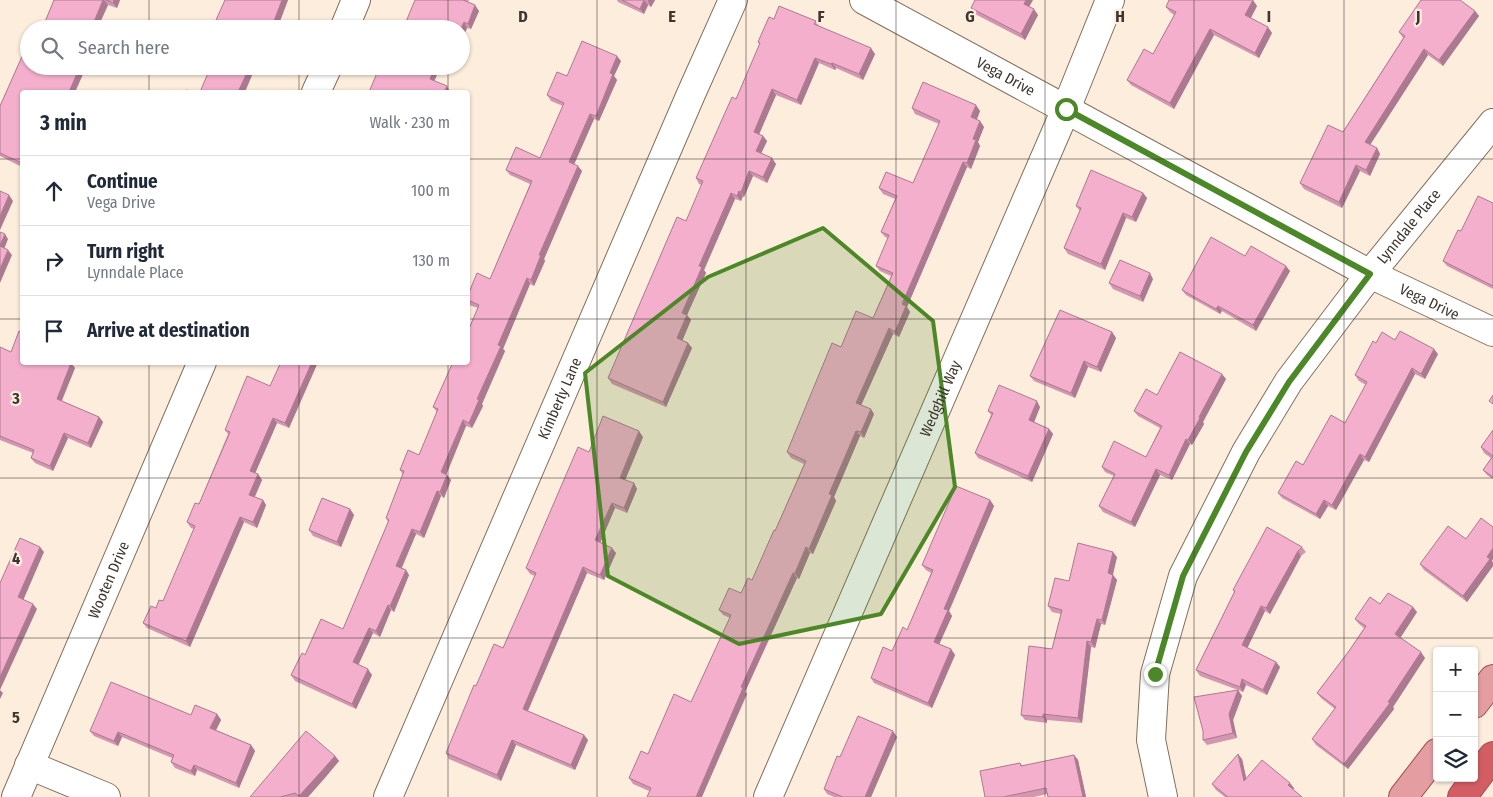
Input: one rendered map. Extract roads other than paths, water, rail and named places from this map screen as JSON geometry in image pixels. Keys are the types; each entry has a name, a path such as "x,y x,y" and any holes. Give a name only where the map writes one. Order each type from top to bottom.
{"highway":[{"path":"1462,797 1493,756"}],"main road":[{"path":"1478,699 1493,679"},
{"path":"1404,797 1433,758"}],"street":[{"path":"348,20 356,0"},
{"name":"Kimberly Lane","path":"388,797 690,94 733,0"},
{"name":"Vega Drive","path":"864,0 1370,274 1493,332"},
{"name":"Wedghill Way","path":"768,797 1066,109 1110,0"},
{"path":"317,90 324,75"},
{"name":"Lynndale Place","path":"1163,797 1151,740 1155,674 1183,576 1246,452 1289,382 1370,274 1493,123"},
{"name":"Wooten Drive","path":"16,797 201,365"},
{"path":"30,765 106,797"}]}
